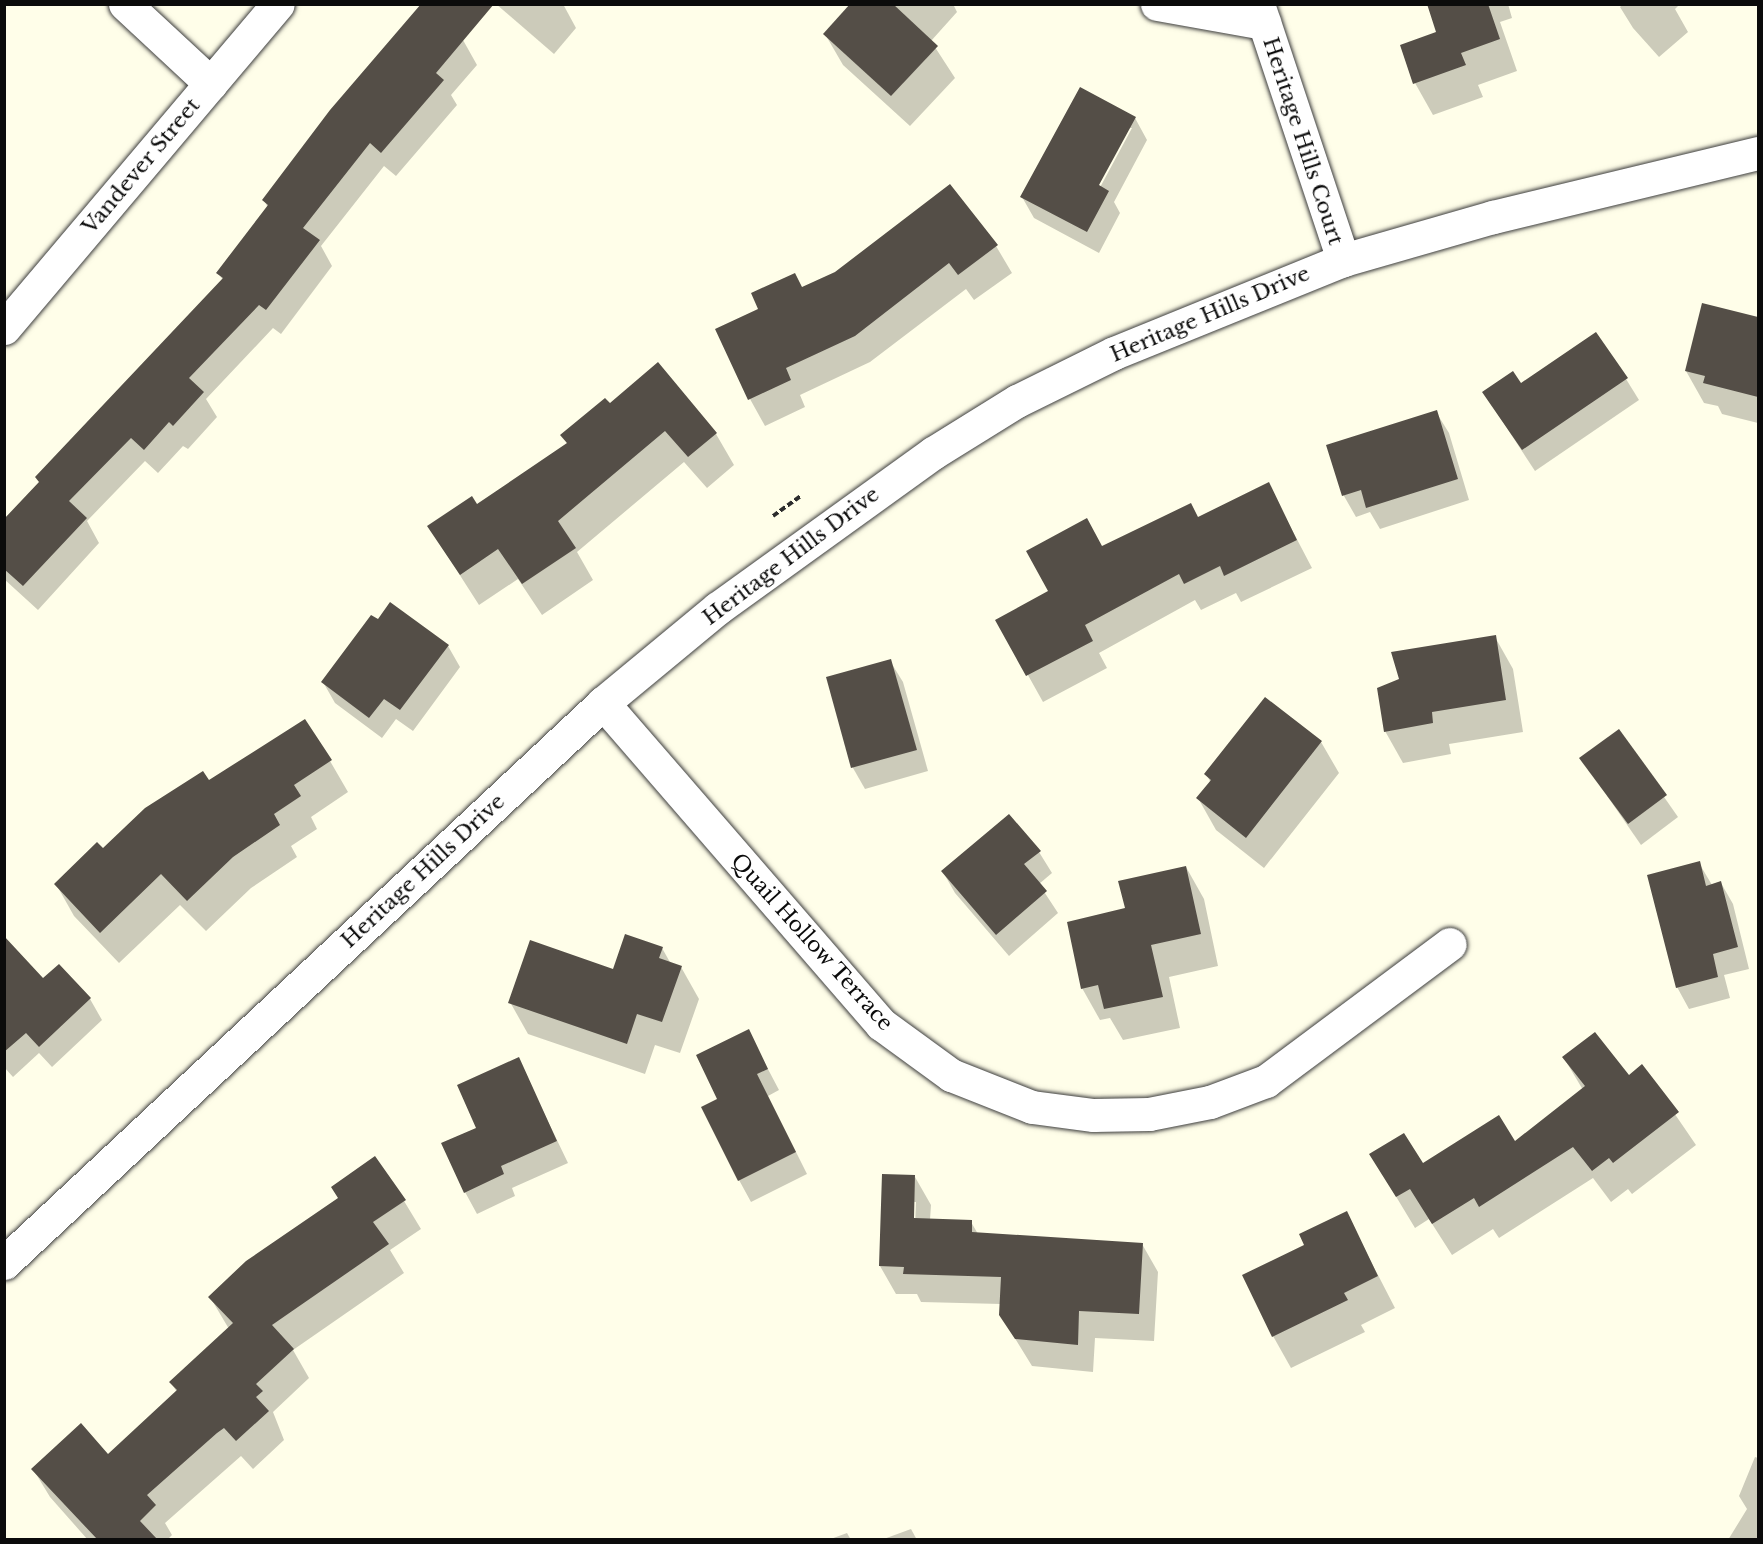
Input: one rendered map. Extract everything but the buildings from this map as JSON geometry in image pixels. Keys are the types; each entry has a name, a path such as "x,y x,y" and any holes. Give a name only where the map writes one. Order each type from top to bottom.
{"street":[{"path":"125,4 211,84"},
{"name":"Vandever Street","path":"4,328 278,4"},
{"name":"Heritage Hills Court","path":"1157,4 1261,14 1343,260"},
{"name":"Heritage Hills Drive","path":"4,1263 603,703 718,608 818,533 933,453 1017,401 1114,353 1343,260 1493,217 1758,153"},
{"name":"Quail Hollow Terrace","path":"603,703 881,1024 951,1075 1032,1107 1093,1115 1149,1114 1210,1102 1266,1081 1450,944"}]}
